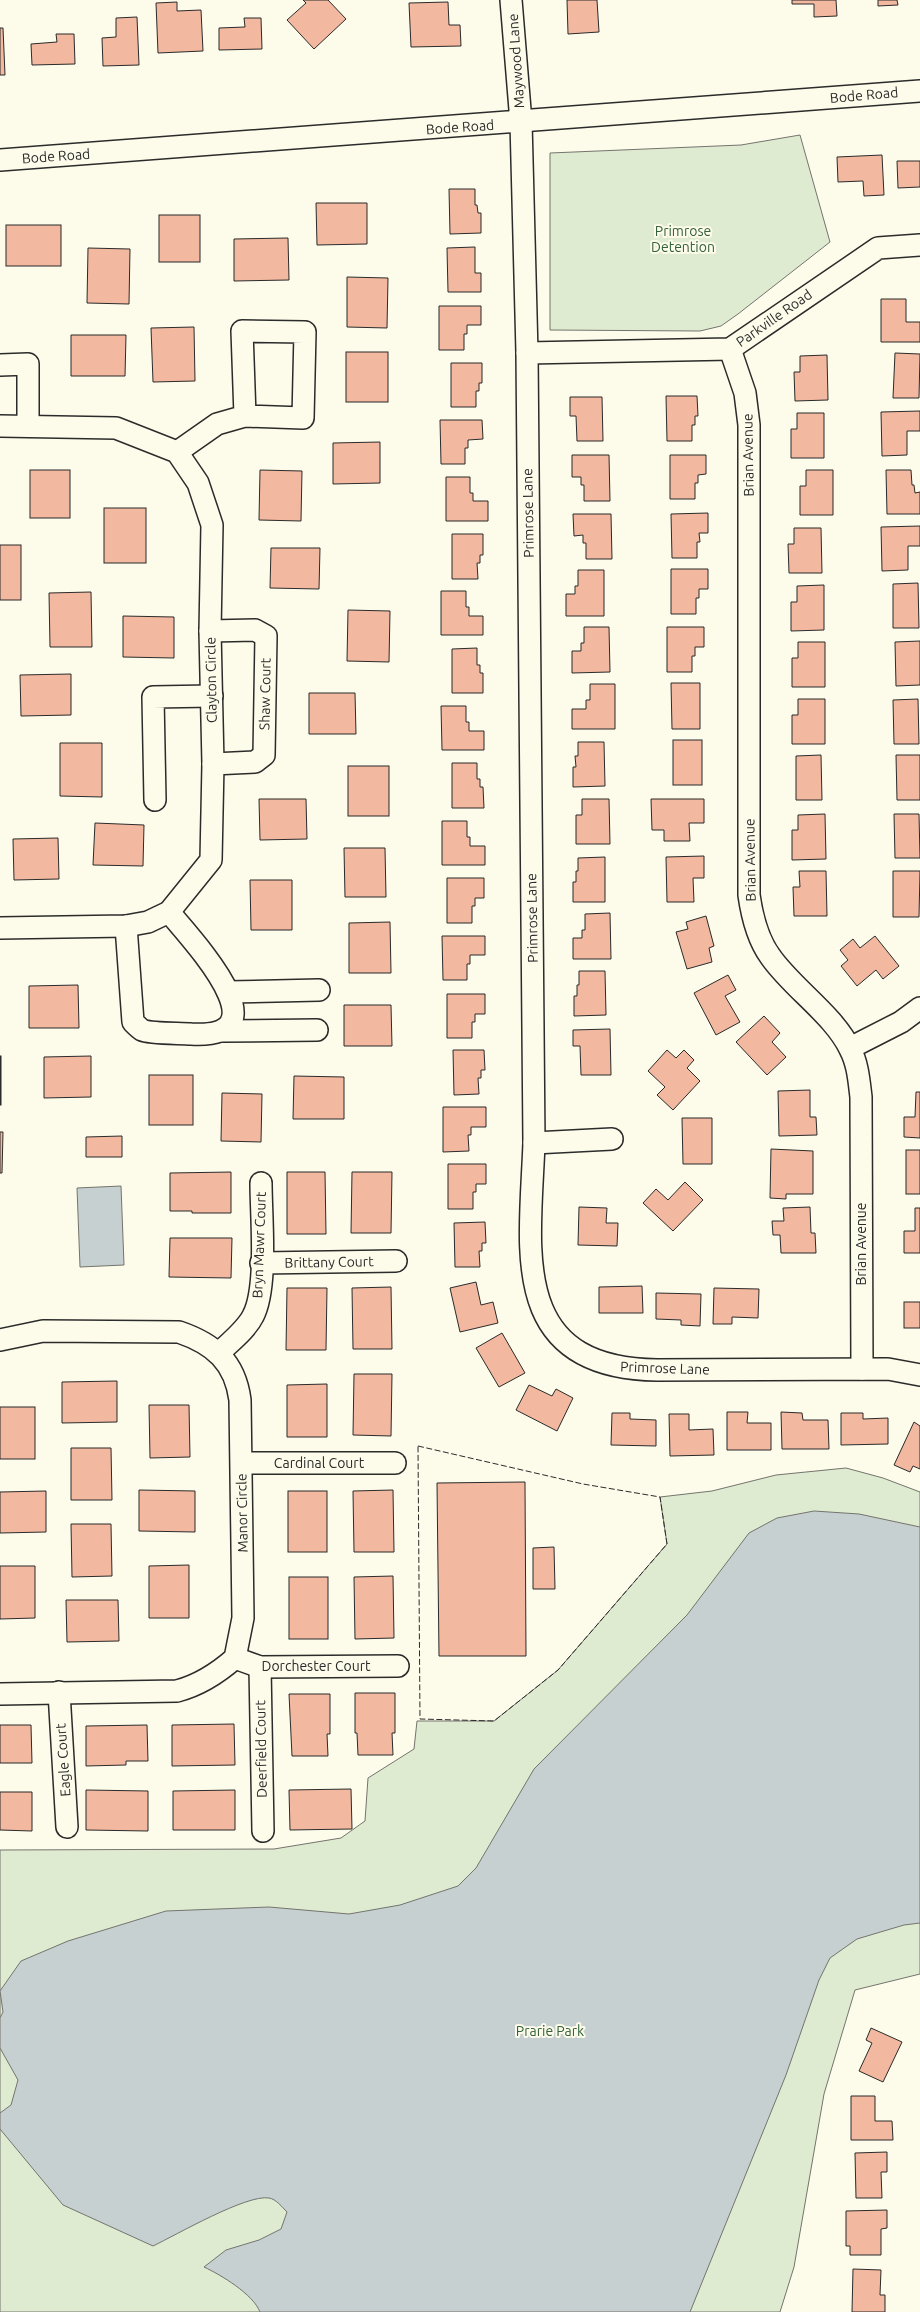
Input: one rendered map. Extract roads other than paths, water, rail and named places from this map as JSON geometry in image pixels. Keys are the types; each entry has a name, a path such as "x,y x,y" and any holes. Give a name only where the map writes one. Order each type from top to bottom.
{"street":[{"name":"Maywood Lane","path":"511,0 520,122"},
{"name":"Bode Road","path":"0,160 920,91"},
{"name":"Primrose Lane","path":"520,122 527,352 534,1143 530,1259 534,1287 550,1322 569,1344 588,1357 604,1364 636,1370 862,1369 905,1371 920,1375"},
{"name":"Parkville Road","path":"527,352 730,349 878,248 920,246"},
{"path":"0,426 116,428 177,452 217,424 245,416 303,418 305,332 242,331 245,416"},
{"name":"Brian Avenue","path":"730,349 745,393 749,426 749,895 756,927 770,957 835,1028 850,1048 859,1078 861,1097 862,1369"},
{"path":"0,366 28,364 28,426"},
{"name":"Clayton Circle","path":"0,928 126,926 148,922 169,912 211,860 213,764 210,631 212,525 198,483 177,452"},
{"name":"Shaw Court","path":"210,631 255,630 266,636 264,754 255,762 213,764"},
{"path":"155,800 153,697 212,696"},
{"path":"169,912 225,982 232,1004 230,1024 223,1032"},
{"path":"126,926 133,1022 142,1030 204,1034 317,1030"},
{"path":"228,992 319,990"},
{"path":"850,1048 901,1022 920,1008"},
{"path":"534,1143 612,1139"},
{"name":"Bryn Mawr Court","path":"219,1353 252,1319 258,1306 261,1263 261,1183"},
{"name":"Brittany Court","path":"261,1263 396,1261"},
{"name":"Manor Circle","path":"0,1340 43,1331 179,1332 199,1339 219,1353 238,1384 242,1463 243,1618 236,1658"},
{"name":"Cardinal Court","path":"242,1463 396,1463"},
{"path":"0,1694 177,1691 190,1688 209,1678 236,1658"},
{"name":"Dorchester Court","path":"236,1658 260,1667 398,1666"},
{"name":"Deerfield Court","path":"260,1667 262,1831"},
{"name":"Eagle Court","path":"59,1692 67,1827"}],"park label":[{"name":"Primrose Detention","path":"683,240"},
{"name":"Prarie Park","path":"550,2031"}]}
